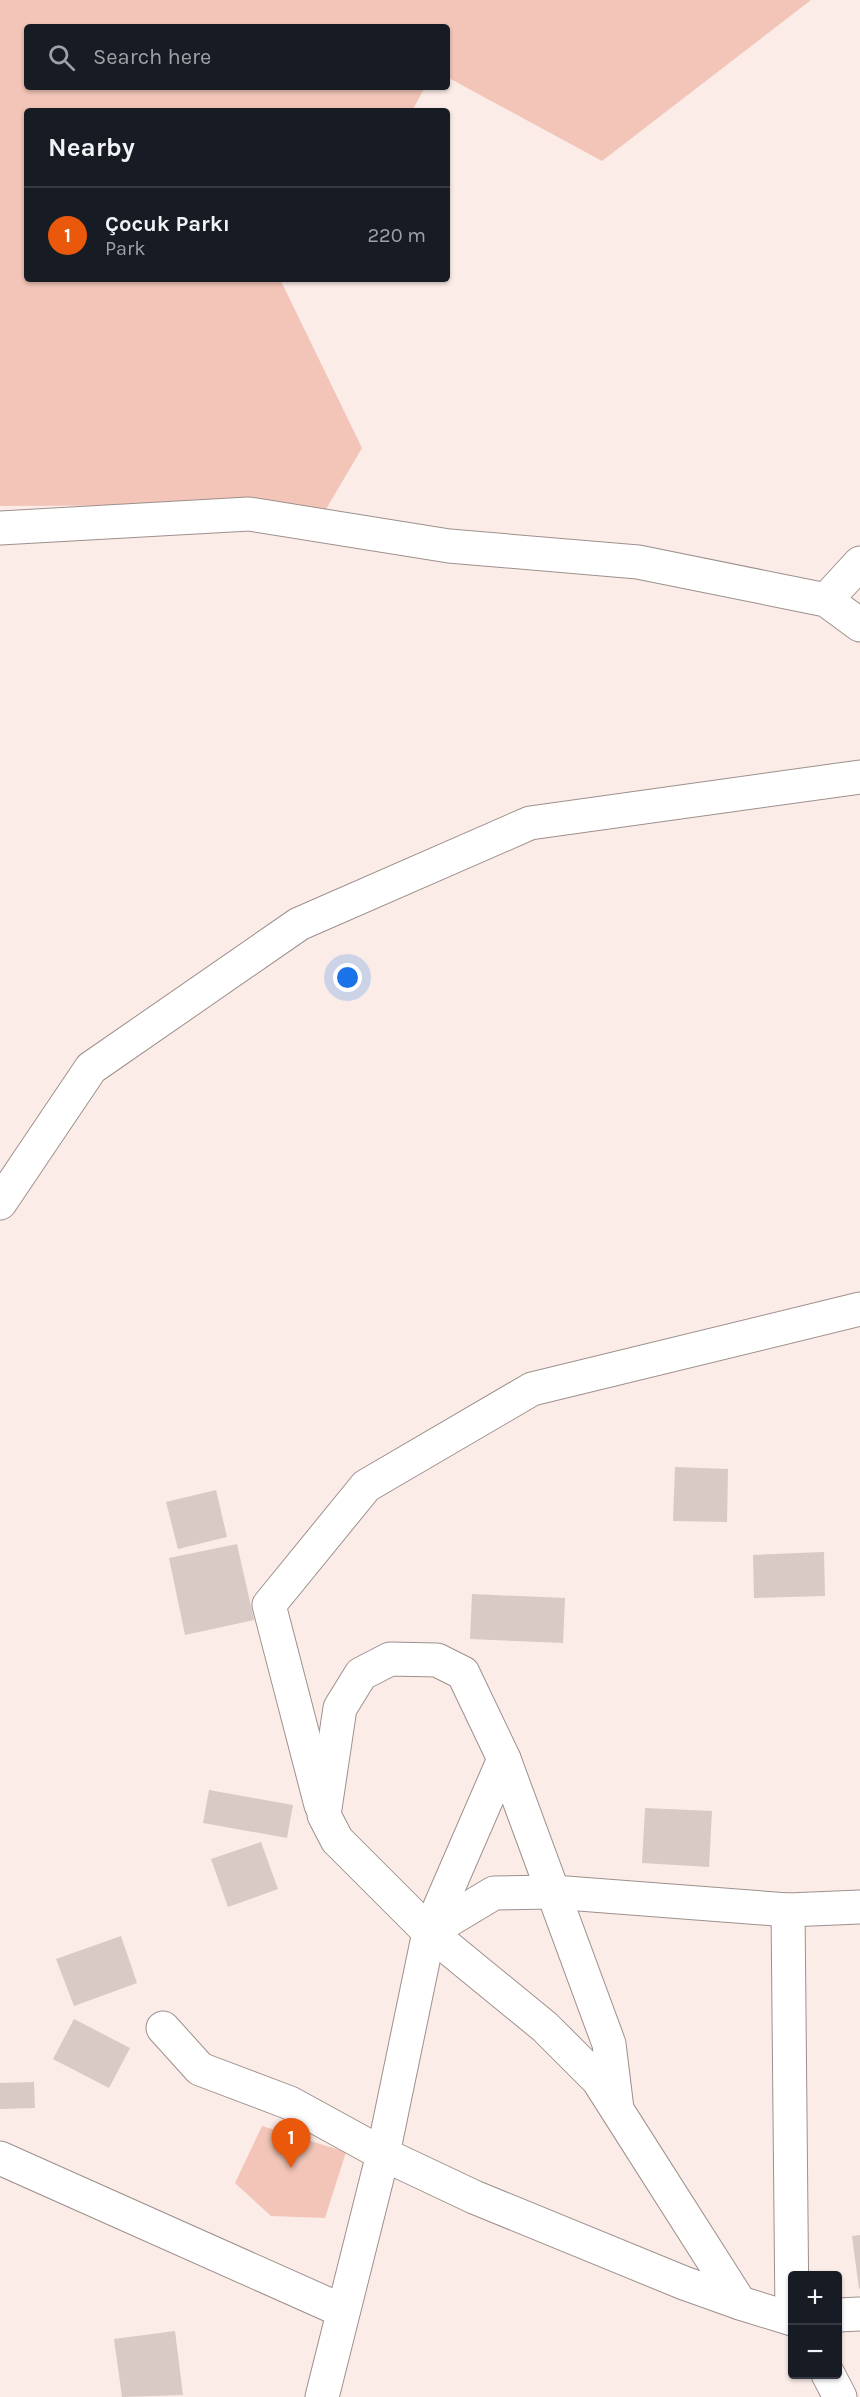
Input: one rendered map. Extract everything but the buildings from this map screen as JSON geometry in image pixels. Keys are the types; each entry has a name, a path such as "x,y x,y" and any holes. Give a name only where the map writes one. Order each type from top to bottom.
{"street":[{"path":"0,528 249,514 449,546 638,562 826,600 860,625"},
{"path":"826,600 860,563"},
{"path":"0,1203 92,1068 299,924 530,824 860,777"},
{"path":"740,2303 598,2080 545,2027 429,1932 338,1840 324,1815 269,1605 366,1486 532,1389 860,1309"},
{"path":"324,1815 340,1708 361,1674 390,1659 437,1660 463,1673 504,1759 609,2044 617,2109"},
{"path":"322,2397 383,2154 429,1932 504,1759"},
{"path":"429,1932 494,1893 553,1892 788,1910 860,1907"},
{"path":"788,1910 792,2271"},
{"path":"163,2028 200,2069 290,2103 383,2154 485,2202 684,2283 788,2317"},
{"path":"0,2158 343,2311"},
{"path":"842,2315 860,2314"},
{"path":"831,2379 840,2397"}],"shaded area":[{"path":"0,0 811,0 602,161 450,79 450,24 24,24 24,90 423,90 414,108 24,108 24,282 281,282 362,448 325,511 213,505 0,506"},
{"path":"262,2126 346,2152 325,2218 271,2216 235,2183"}],"place":[{"name":"Çocuk Parkı","path":"291,2168"}]}
